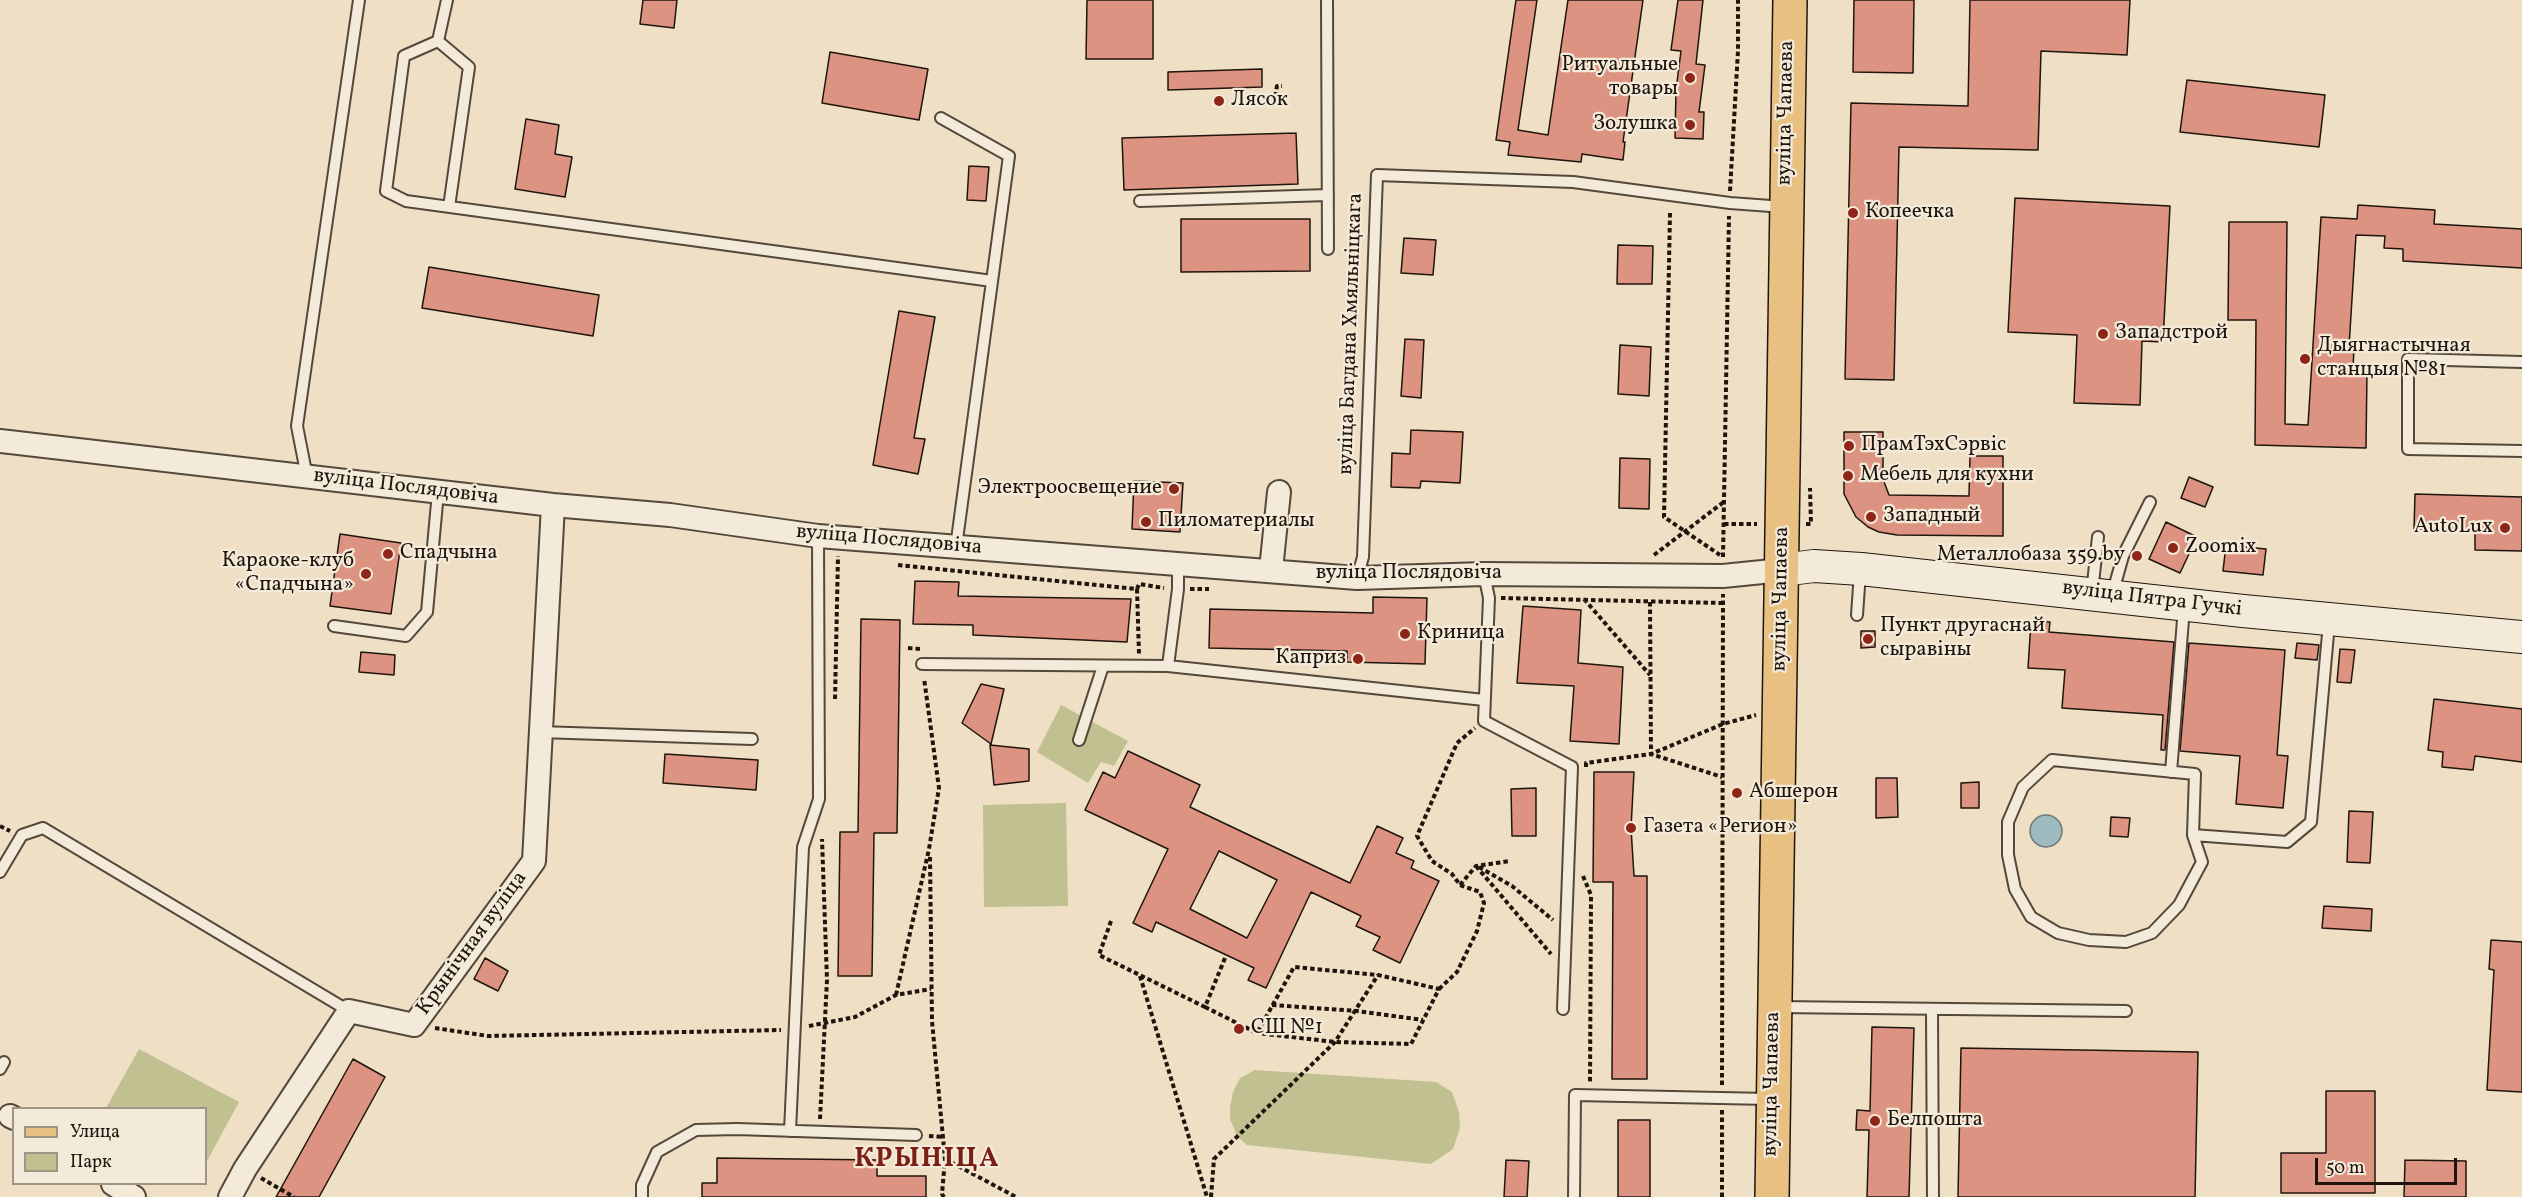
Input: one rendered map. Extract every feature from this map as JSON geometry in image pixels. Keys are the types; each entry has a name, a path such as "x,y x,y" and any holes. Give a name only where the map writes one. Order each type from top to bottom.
{"main road":[{"name":"вуліца Чапаева","path":"1772,1197 1782,570 1784,207 1790,0"}],"street":[{"name":"вуліца Послядовіча","path":"0,441 553,505 670,515 828,537 1357,578 1484,574 1723,576 1782,570"},
{"path":"1271,570 1279,492"},
{"name":"Крынічная вуліца","path":"349,1011 414,1025 534,861 553,505"},
{"name":"вуліца Пятра Гучкі","path":"1782,570 1814,566 1861,568 2329,620 2522,638"},
{"path":"230,1197 245,1169 349,1011"},
{"path":"115,1185 134,1197"}],"lane":[{"path":"307,477 297,426 359,0"},
{"path":"438,41 447,0"},
{"path":"1327,0 1328,249"},
{"path":"438,41 469,67 449,207"},
{"path":"438,41 404,56 386,191 406,201 992,281"},
{"path":"941,118 1009,156 956,547"},
{"name":"вуліца Багдана Хмяльніцкага","path":"1357,578 1363,557 1377,175 1573,183 1730,203 1784,207"},
{"path":"1140,201 1328,195"},
{"path":"2522,362 2408,359 2408,449 2522,451"},
{"path":"334,626 406,636 427,612 438,492"},
{"path":"2102,594 2150,502"},
{"path":"790,1131 803,847 819,800 828,537"},
{"path":"2098,537 2102,594"},
{"path":"1168,666 1178,590 1178,564"},
{"path":"1857,615 1861,568"},
{"path":"1484,574 1489,598 1484,721 1572,767 1563,1009"},
{"path":"2170,772 2184,604"},
{"path":"2193,835 2287,842 2311,822 2329,620"},
{"path":"922,664 1168,666 1484,700"},
{"path":"1079,740 1103,666"},
{"path":"540,732 752,739"},
{"path":"2052,760 2195,774 2193,835 2202,862 2179,905 2152,933 2126,942 2090,940 2058,933 2031,917 2015,889 2008,855 2008,822 2023,788 2052,760"},
{"path":"0,872 22,835 43,828 349,1011"},
{"path":"1775,1007 2126,1011"},
{"path":"1932,1010 1933,1197"},
{"path":"1574,1197 1575,1095 1773,1099"},
{"path":"642,1197 642,1185 657,1152 696,1130 916,1135"}],"path":[{"path":"1274,104 1277,86 1282,86"},
{"path":"1670,213 1664,517 1724,558"},
{"path":"1650,558 1725,501"},
{"path":"828,537 835,700"},
{"path":"1127,655 1139,656 1137,589"},
{"path":"1489,598 1584,598 1723,603"},
{"path":"1584,598 1650,675"},
{"path":"1650,602 1652,754"},
{"path":"896,996 930,849 939,788 922,664 922,649 908,648"},
{"path":"1111,921 1099,956 1257,1033 1335,1042 1411,1044 1439,989 1457,972 1477,931 1484,903 1480,892 1460,885 1452,874 1432,861 1417,836 1457,743 1484,721"},
{"path":"1586,774 1586,763 1652,754 1723,724"},
{"path":"1652,754 1722,777"},
{"path":"820,1132 823,1023 827,980 822,838 826,828"},
{"path":"930,849 931,989 945,1159 942,1194 944,1197"},
{"path":"1460,885 1476,866 1510,861"},
{"path":"1476,866 1512,886 1556,923"},
{"path":"1476,866 1554,958"},
{"path":"1584,867 1583,878 1592,895 1590,1096"},
{"path":"1206,1007 1225,958"},
{"path":"1257,1033 1294,967 1378,975 1439,989"},
{"path":"1209,1197 1214,1159 1335,1042 1378,975"},
{"path":"1140,976 1209,1197"},
{"path":"414,1025 488,1036 795,1030 855,1017 896,996 931,989"},
{"path":"1272,1005 1357,1011 1423,1020"},
{"path":"945,1159 1016,1197"},
{"path":"245,1169 294,1197"}],"green space":[{"path":"1061,705 1128,741 1114,766 1101,762 1088,783 1037,752"},
{"path":"1066,803 1068,906 984,907 983,805"},
{"path":"139,1049 239,1102 207,1161 207,1107 107,1107"},
{"path":"1255,1070 1436,1082 1452,1092 1459,1112 1460,1128 1453,1149 1431,1164 1247,1145 1237,1136 1230,1119 1230,1107 1233,1092 1240,1078"}],"water":[{"path":"2046,815 2057,820 2062,831 2057,842 2046,847 2035,842 2030,831 2035,820"}],"building":[{"path":"643,0 677,0 674,28 640,24"},
{"path":"1087,0 1153,0 1153,59 1086,59"},
{"path":"1516,0 1537,0 1518,130 1548,135 1568,0 1643,0 1623,142 1625,142 1623,160 1582,154 1581,162 1508,155 1510,142 1496,140"},
{"path":"1678,0 1703,0 1696,64 1705,65 1699,112 1704,112 1703,139 1675,138 1676,90 1681,51 1671,50"},
{"path":"1854,0 1914,0 1913,73 1853,72"},
{"path":"1970,0 2130,0 2127,55 2041,51 2038,150 1899,147 1894,380 1845,379 1851,103 1968,106"},
{"path":"830,52 928,69 919,120 822,103"},
{"path":"1262,69 1262,87 1168,90 1168,72"},
{"path":"2187,80 2325,95 2319,147 2180,132"},
{"path":"526,119 559,125 555,154 572,157 565,197 515,189"},
{"path":"1296,133 1298,184 1124,190 1122,138"},
{"path":"969,166 989,167 986,201 967,200"},
{"name":"Западстрой","path":"2015,198 2170,206 2163,342 2142,341 2140,405 2074,403 2077,335 2008,332"},
{"path":"2358,205 2435,210 2434,224 2522,229 2522,268 2403,261 2403,249 2384,248 2385,236 2356,235 2349,347 2354,347 2353,370 2367,370 2366,448 2255,445 2256,320 2228,320 2229,222 2287,222 2285,424 2308,425 2321,217 2357,219"},
{"path":"1181,219 1310,219 1310,271 1181,272"},
{"path":"1404,238 1436,240 1433,275 1401,273"},
{"path":"1618,245 1653,246 1652,284 1617,284"},
{"path":"429,267 599,295 593,336 422,308"},
{"path":"899,311 935,317 914,438 925,439 918,474 873,465"},
{"path":"1405,339 1424,340 1421,398 1401,396"},
{"path":"1620,345 1651,347 1649,396 1618,394"},
{"path":"1411,430 1463,432 1460,483 1421,481 1420,488 1391,487 1392,453 1410,454"},
{"path":"1844,432 1883,432 1883,479 1889,495 1969,496 1970,456 2003,456 2003,536 1897,535 1879,532 1868,527 1856,517 1844,494"},
{"path":"1620,458 1650,459 1649,509 1619,508"},
{"path":"2189,477 2213,487 2205,507 2181,498"},
{"path":"1134,481 1183,483 1180,532 1132,529"},
{"path":"2415,494 2522,497 2522,551 2475,550 2475,530 2414,529"},
{"name":"Zoomix","path":"2166,522 2197,537 2180,573 2149,559"},
{"name":"Караоке-клуб «Спадчына»","path":"340,534 401,543 391,614 330,606"},
{"path":"2226,545 2266,549 2263,575 2223,571"},
{"path":"915,581 959,582 958,596 1131,599 1127,642 973,635 973,625 913,624"},
{"path":"1373,597 1427,598 1425,664 1347,662 1347,651 1209,648 1210,609 1373,613"},
{"path":"1523,606 1581,610 1578,663 1623,667 1619,744 1570,741 1574,686 1517,683"},
{"path":"861,619 900,620 897,833 874,833 872,976 838,976 840,832 858,832"},
{"path":"2031,621 2050,622 2049,632 2174,642 2165,750 2161,750 2163,715 2062,708 2065,670 2028,668"},
{"name":"Пункт другаснай сыравіны","path":"1861,631 1875,631 1875,647 1861,648"},
{"path":"2189,643 2285,650 2277,755 2288,756 2283,808 2236,804 2240,756 2180,751"},
{"path":"2297,643 2319,645 2317,660 2295,658"},
{"path":"2340,649 2355,650 2351,683 2337,682"},
{"path":"361,652 395,655 394,675 359,672"},
{"path":"981,684 1004,689 991,744 962,723"},
{"path":"2434,699 2522,709 2522,762 2475,756 2473,770 2442,767 2443,752 2428,750"},
{"path":"990,745 1029,749 1029,781 994,785"},
{"path":"1128,751 1200,785 1190,807 1350,883 1377,826 1403,838 1396,853 1414,861 1411,868 1439,881 1400,963 1373,950 1380,937 1356,926 1361,916 1311,892 1266,988 1248,980 1254,968 1156,922 1152,932 1133,923 1168,849 1085,810 1103,772 1115,778","holes":["1219,851 1277,880 1247,938 1190,909"]},
{"path":"665,754 758,760 756,790 663,783"},
{"path":"1594,772 1634,772 1631,828 1634,876 1647,876 1647,1079 1612,1079 1613,882 1593,882"},
{"path":"1876,778 1897,778 1898,817 1876,818"},
{"path":"1979,782 1979,808 1961,808 1961,783"},
{"path":"1536,788 1536,836 1512,836 1511,789"},
{"path":"2349,811 2373,812 2370,863 2347,862"},
{"path":"2111,817 2130,818 2128,837 2110,836"},
{"path":"2324,906 2372,909 2371,931 2322,928"},
{"path":"2491,940 2522,942 2522,1092 2487,1090 2494,970 2489,969"},
{"path":"485,958 508,971 498,991 474,979"},
{"path":"1872,1027 1914,1028 1909,1197 1867,1197 1869,1130 1856,1130 1857,1110 1870,1111"},
{"path":"1961,1048 2198,1052 2195,1197 1958,1197"},
{"path":"353,1059 385,1077 319,1197 276,1197"},
{"path":"2326,1091 2375,1091 2375,1193 2281,1193 2281,1153 2326,1153"},
{"path":"1618,1120 1650,1120 1650,1197 1618,1197"},
{"path":"717,1158 877,1160 877,1176 926,1176 926,1197 702,1197 702,1183 717,1183"},
{"path":"1506,1160 1529,1161 1527,1197 1504,1197"},
{"path":"2405,1160 2466,1161 2466,1197 2404,1197"}],"place":[{"name":"Ритуальные товары","path":"1690,78"},
{"name":"Лясок","path":"1219,101"},
{"name":"Золушка","path":"1690,125"},
{"name":"Копеечка","path":"1853,213"},
{"name":"Западстрой","path":"2103,334"},
{"name":"Дыягнастычная станцыя №81","path":"2305,359"},
{"name":"ПрамТэхСэрвіс","path":"1849,446"},
{"name":"Мебель для кухни","path":"1848,476"},
{"name":"Электроосвещение","path":"1174,489"},
{"name":"Западный","path":"1871,517"},
{"name":"Пиломатериалы","path":"1146,522"},
{"name":"AutoLux","path":"2505,528"},
{"name":"Zoomix","path":"2173,548"},
{"name":"Спадчына","path":"388,554"},
{"name":"Металлобаза 359.by","path":"2137,556"},
{"name":"Караоке-клуб «Спадчына»","path":"366,574"},
{"name":"Криница","path":"1405,634"},
{"name":"Пункт другаснай сыравіны","path":"1868,639"},
{"name":"Каприз","path":"1358,659"},
{"name":"Абшерон","path":"1737,793"},
{"name":"Газета «Регион»","path":"1631,828"},
{"name":"СШ №1","path":"1239,1029"},
{"name":"Белпошта","path":"1875,1121"}],"district":[{"name":"КРЫНІЦА","path":"927,1161"}]}
